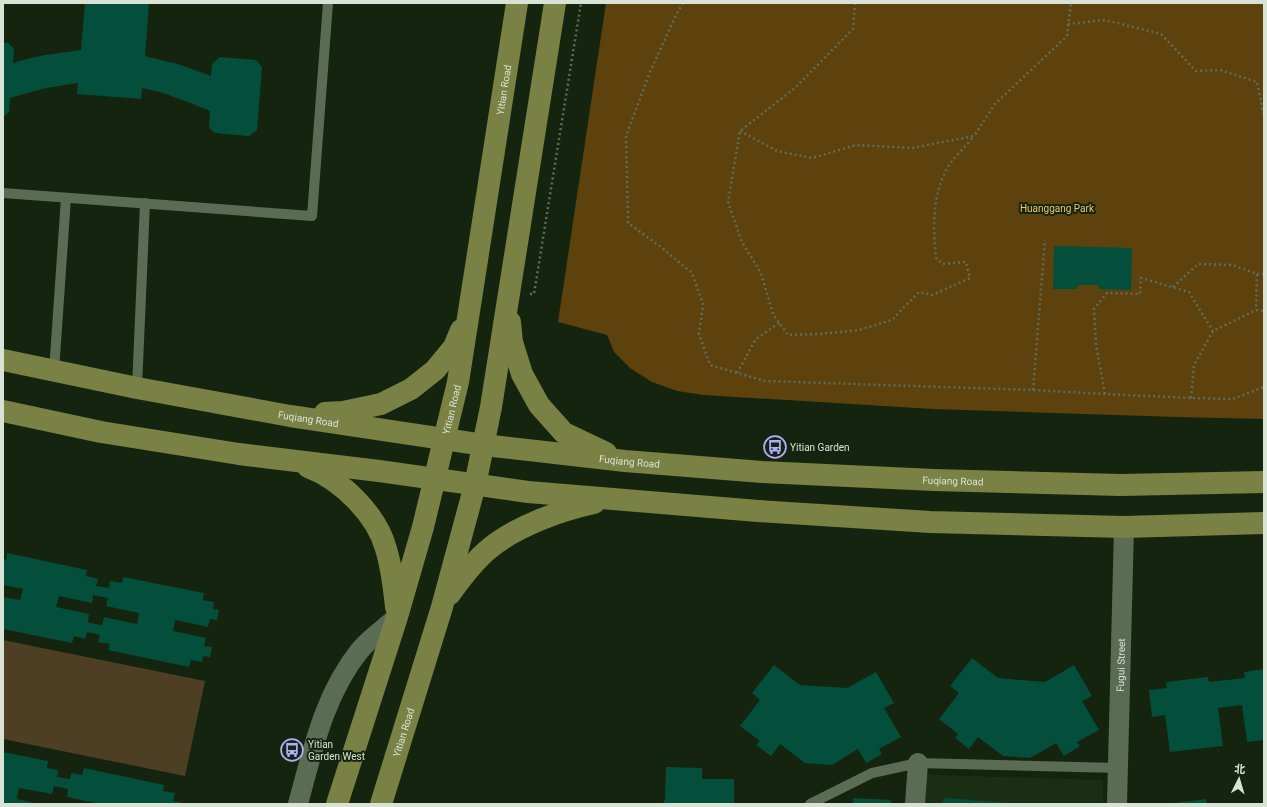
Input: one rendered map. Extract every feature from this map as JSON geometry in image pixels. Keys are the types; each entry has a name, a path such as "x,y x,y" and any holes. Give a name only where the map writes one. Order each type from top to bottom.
{"main road":[{"name":"Yitian Road","path":"337,804 397,617 423,527 458,382 517,3"},
{"name":"Yitian Road","path":"381,804 442,607 475,485 484,445 554,3"},
{"path":"508,299 512,342 522,374 539,405 564,433 625,462"},
{"path":"290,416 343,412 381,404 411,389 435,370 454,347 469,312"},
{"name":"Fuqiang Road","path":"3,360 137,388 290,416 484,445 625,462 762,472 934,480 1121,485 1264,482"},
{"path":"3,411 101,432 239,454 528,492 758,511 930,522 1124,527 1264,523"},
{"path":"280,459 310,468 331,479 352,496 373,520 386,548 393,581 397,617"},
{"path":"442,607 463,575 490,548 512,534 546,517 577,507 613,499"}],"street":[{"name":"Fugui Street","path":"1117,804 1124,527"},
{"path":"298,804 321,720 339,681 361,649 397,617"},
{"path":"915,804 918,763"}],"lane":[{"path":"3,193 312,216 328,3"},
{"path":"54,371 66,198"},
{"path":"137,388 145,203"},
{"path":"810,804 872,773 918,763 1118,768"}],"path":[{"path":"508,299 534,294 581,3"},
{"path":"683,3 650,72 626,136 628,223 661,247 692,273 703,304 699,334 710,365 765,381 1033,390 1233,400 1264,387"},
{"path":"855,3 853,29 795,88 740,131 728,202 742,242 761,273 773,314 788,335 820,334 859,330 892,320 919,292 932,295 970,278 966,262 943,264 936,258 933,228 936,198 947,169 974,136 995,104 1067,36 1070,3"},
{"path":"1068,24 1105,20 1161,34 1196,72 1220,70 1257,82 1264,117"},
{"path":"740,131 777,151 812,158 856,145 912,148 974,136"},
{"path":"1033,390 1045,240"},
{"path":"1172,287 1198,264 1233,265 1257,274 1264,274"},
{"path":"1256,310 1257,274"},
{"path":"1105,394 1096,345 1094,309 1107,293 1140,294 1141,278 1189,292 1213,331"},
{"path":"1191,398 1194,365 1213,331 1256,310 1264,311"},
{"path":"737,373 756,339 779,323"}],"shaded area":[{"path":"3,640 205,681 185,776 3,739"},
{"path":"908,774 1103,780 1103,804 906,804"}],"green space":[{"name":"Huanggang Park","path":"606,3 1264,3 1264,419 933,409 703,395 677,391 652,382 630,368 614,352 607,335 558,322"}],"building":[{"path":"85,3 149,3 145,56 181,65 211,76 212,64 220,57 256,60 262,67 257,130 249,136 215,133 209,128 210,111 193,104 160,92 142,88 141,99 77,94 78,83 46,88 10,98 9,112 3,117 3,42 8,43 14,49 13,63 45,55 81,50"},
{"path":"1054,246 1132,248 1131,290 1098,289 1098,285 1078,285 1077,289 1053,289"},
{"path":"7,553 87,570 86,576 98,579 96,586 109,588 110,581 122,583 123,577 204,593 203,600 214,602 213,609 219,610 217,620 210,619 208,627 175,620 173,631 206,638 204,646 212,647 210,657 203,656 202,662 191,660 189,667 108,650 110,644 98,642 100,635 87,632 85,639 74,636 72,643 3,629 3,597 20,600 23,589 3,585 3,559 6,560","holes":["93,595 108,598 106,606 139,613 137,624 104,617 102,625 95,624 88,622 89,614 56,607 59,596 92,603"]},
{"path":"972,658 998,678 1045,682 1074,665 1092,696 1082,701 1099,730 1077,742 1080,746 1064,756 1056,743 1030,758 1003,756 978,737 969,749 955,738 958,734 939,719 959,693 950,686"},
{"path":"774,665 800,685 847,688 876,672 894,703 884,708 901,737 879,749 882,754 866,763 858,749 832,765 805,763 780,744 771,756 756,745 760,741 740,726 760,700 752,693"},
{"path":"1264,669 1264,740 1247,742 1242,705 1218,708 1223,746 1170,752 1165,715 1152,717 1149,690 1167,688 1166,682 1208,677 1209,682 1245,678 1244,672"},
{"path":"3,752 48,761 47,768 58,770 57,777 70,779 71,773 82,775 84,768 164,785 163,791 175,793 173,801 180,802 179,804 100,804 67,797 68,789 54,786 52,794 19,788 17,799 39,804 3,804"},
{"path":"666,767 702,768 702,779 734,779 734,804 662,804 665,800"},
{"path":"853,798 891,800 891,804 853,804"},
{"path":"945,798 1009,803 1009,804 941,804"},
{"path":"1206,799 1207,804 1173,804 1173,803"}],"place":[{"name":"Yitian Garden","path":"775,447"},
{"name":"Yitian Garden West","path":"292,750"}]}
